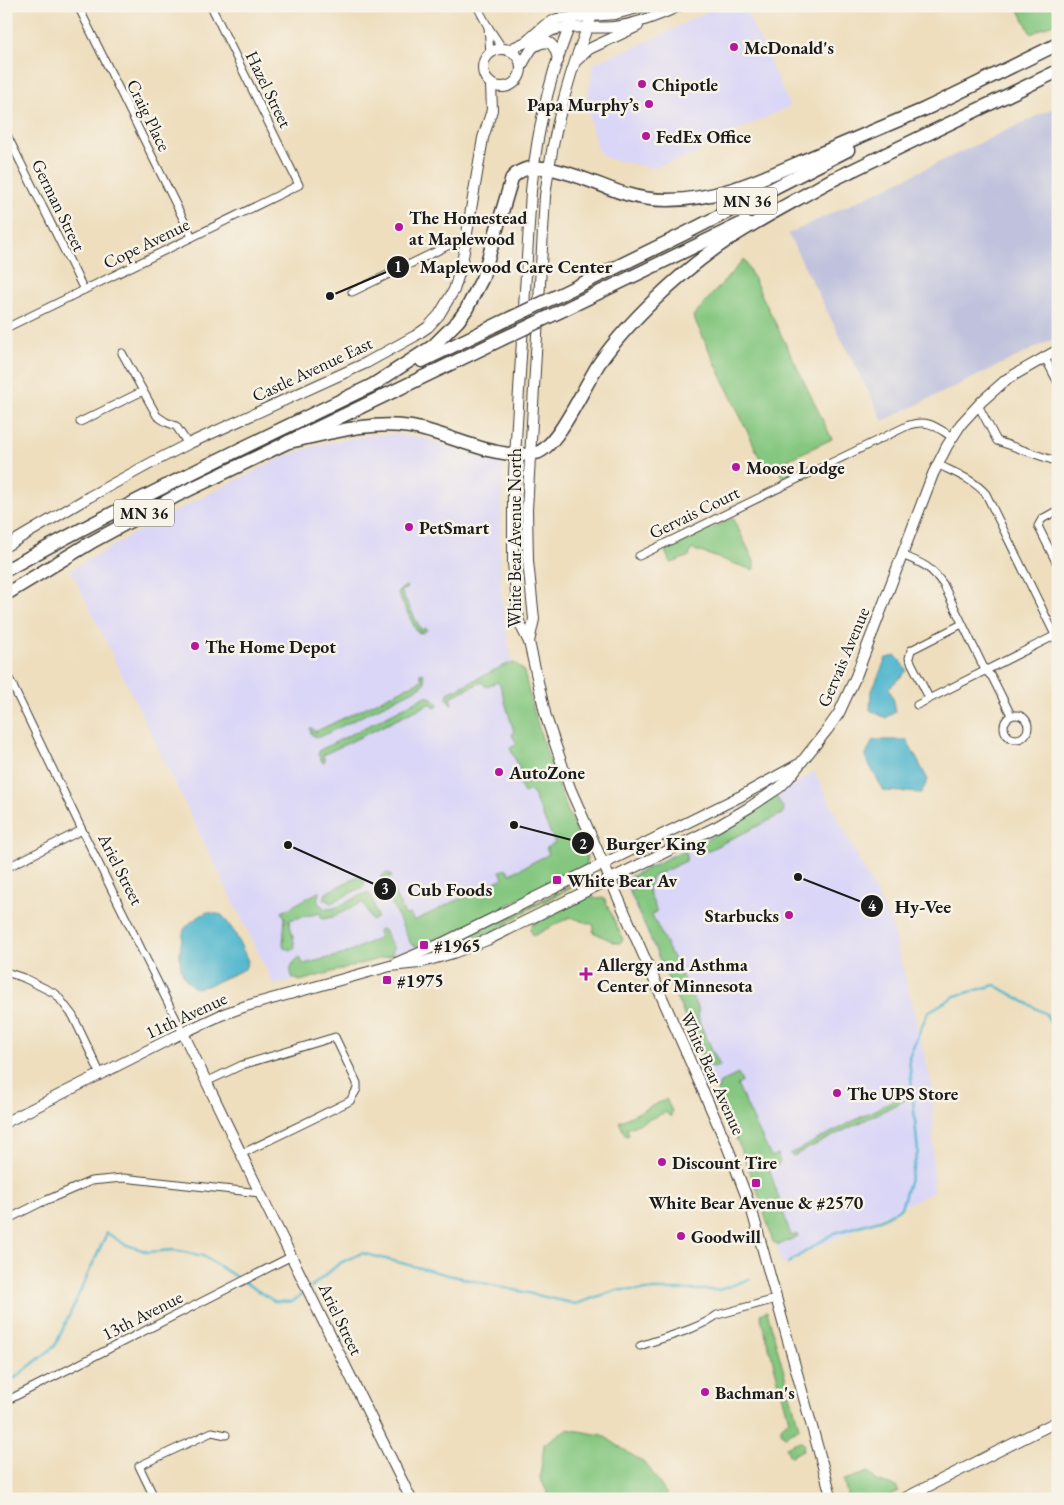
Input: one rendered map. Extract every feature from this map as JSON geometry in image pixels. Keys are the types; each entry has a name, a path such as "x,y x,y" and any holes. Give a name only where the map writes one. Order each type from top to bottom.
{"highway":[{"name":"MN 36","path":"6,570 198,470 561,294 1058,44"},
{"name":"MN 36","path":"6,594 61,560 148,511 1058,71"},
{"path":"371,386 433,346 458,321 475,295 482,279 512,178 516,172 533,168 548,168 559,170 628,195 664,200 700,198 753,182 932,106"},
{"path":"288,442 364,426 397,425 430,432 497,452 514,454 538,453 548,447 560,431 600,362 620,337 666,290 716,248 833,179"}],"street":[{"name":"Craig Place","path":"78,6 192,237"},
{"name":"Hazel Street","path":"211,6 299,185"},
{"path":"478,6 488,26 506,49 517,56 521,67"},
{"name":"White Bear Avenue North","path":"529,642 519,622 514,579 512,525 514,454 525,266 533,168 542,117 558,61 578,6"},
{"path":"505,87 491,84 487,80 483,69 486,57 490,53 526,42 551,20 573,17 594,11 614,14 645,6"},
{"path":"572,67 580,56 589,49 679,6"},
{"name":"White Bear Avenue North","path":"529,642 534,619 528,542 530,454 548,168 561,105 572,67 594,11"},
{"path":"492,110 505,87 514,82 534,47 548,32 557,29 626,25 663,14"},
{"path":"488,26 490,53"},
{"path":"534,47 543,42 550,44 555,49 558,61"},
{"path":"491,84 492,110"},
{"name":"Castle Avenue East","path":"6,546 89,497 188,444 366,363 422,332 439,315 454,290 462,263 483,138 492,110"},
{"name":"German Street","path":"6,133 84,290"},
{"name":"Cope Avenue","path":"6,328 299,185"},
{"path":"352,292 466,237"},
{"name":"Gervais Avenue","path":"610,879 718,826 780,787 788,779 827,730 848,695 938,464 952,437 978,405 1006,379 1044,356 1058,350"},
{"path":"122,353 156,416 180,429 188,444"},
{"path":"1044,356 1058,383"},
{"path":"80,422 143,391"},
{"path":"978,405 997,441 1058,462"},
{"name":"Gervais Court","path":"639,556 908,425 928,422 952,437"},
{"path":"917,705 1056,635 986,494 978,485 970,480 938,464"},
{"path":"1058,510 1042,519 1038,526 1058,566"},
{"path":"902,556 926,565 935,572 943,584 985,670 992,677 1011,716"},
{"path":"929,698 909,658 909,654 912,650 962,624"},
{"name":"White Bear Avenue","path":"529,642 541,698 570,788 741,1178 752,1211 832,1499"},
{"name":"Ariel Street","path":"6,672 411,1499"},
{"path":"6,690 13,685"},
{"name":"Gervais Avenue","path":"603,864 741,796 800,763"},
{"path":"6,868 82,830"},
{"name":"11th Avenue","path":"390,966 413,954 445,942 603,864"},
{"name":"11th Avenue","path":"6,1122 183,1033 246,1006 390,966 419,963 453,953 487,940 610,879"},
{"path":"6,972 24,978 56,994 73,1016 101,1075"},
{"path":"206,1082 242,1065 335,1037 355,1077 357,1089 350,1101 241,1154"},
{"path":"6,1220 92,1181 123,1178 260,1193"},
{"name":"13th Avenue","path":"6,1401 292,1256"},
{"path":"640,1346 710,1320 717,1315 776,1299"},
{"path":"903,1499 1058,1421"},
{"path":"155,1499 139,1466 212,1432 226,1434"}],"shaded area":[{"path":"718,6 744,6 790,106 705,146 695,155 652,168 606,158 597,149 586,103 594,63 655,38"},
{"path":"1058,106 1058,337 883,421 788,234"},
{"path":"394,434 423,438 503,465 500,550 501,593 508,641 520,695 584,865 425,945 274,985 71,570 185,506 285,456 318,445 365,436"},
{"path":"814,771 891,923 933,1089 933,1192 782,1264 764,1207 733,1129 623,879 749,816"}],"green space":[{"path":"1017,6 1058,6 1058,21 1031,34"},
{"path":"744,259 832,439 787,460 794,472 784,478 777,465 766,471 693,316"},
{"path":"733,518 754,561 753,570 692,549 689,556 672,563 670,562 665,551"},
{"path":"406,586 407,588 401,591 421,630 426,628 427,630 422,633 417,632 398,594 400,590"},
{"path":"515,663 524,672 536,720 551,766 587,857 586,866 449,935 417,946 411,944 381,881 381,876 387,873 391,874 392,876 387,879 405,915 410,914 414,921 503,878 500,871 507,869 510,874 549,854 546,848 555,843 531,790 524,793 519,784 525,781 510,748 517,744 512,735 514,732 500,685 497,682 486,687 482,682 450,697 451,705 447,698 448,693 507,664"},
{"path":"423,673 425,682 422,686 320,737 311,734 310,728 315,732 422,680 420,674"},
{"path":"426,696 432,698 438,704 437,707 435,708 431,703 323,755 325,761 323,763 318,754 320,750"},
{"path":"776,796 784,810 782,814 707,851 698,850 694,846 728,828"},
{"path":"684,850 687,854 686,861 652,877 648,890 657,912 652,914 653,917 698,1009 699,1022 720,1066 713,1068 706,1065 630,892 630,877"},
{"path":"361,876 365,884 363,887 331,903 324,899 326,893"},
{"path":"591,876 592,878 527,910 503,926 440,952 440,950"},
{"path":"320,891 317,899 319,904 326,909 335,908 368,892 372,897 377,917 372,921 363,902 333,917 322,919 320,913 289,920 295,947 292,950 284,948 285,918 282,912"},
{"path":"590,896 591,898 604,898 623,940 620,943 616,943 593,932 594,925 570,917 533,936 530,929 533,924"},
{"path":"380,929 384,930 393,947 392,955 300,981 293,978 292,966 300,957 303,964 345,954 380,937 378,932"},
{"path":"738,1074 742,1082 737,1085 771,1157 777,1154 780,1162 778,1165 769,1168 791,1236 797,1234 798,1236 779,1245 773,1242 757,1190 717,1091 720,1083"},
{"path":"907,1093 909,1098 793,1156 790,1154"},
{"path":"666,1099 672,1111 671,1116 666,1112 627,1129 629,1135 626,1136 619,1122"},
{"path":"767,1311 799,1427 785,1436 781,1433 781,1427 789,1420 760,1314"},
{"path":"567,1429 602,1435 647,1465 670,1499 551,1499 540,1478 544,1444"},
{"path":"797,1442 804,1444 803,1450 791,1456 789,1455 786,1447"},
{"path":"869,1472 876,1481 897,1487 898,1492 884,1499 848,1499 844,1480"}],"water":[{"path":"896,656 907,671 889,688 894,701 895,712 886,718 870,710 871,693 886,658"},
{"path":"873,740 907,740 928,780 921,793 884,791 865,757"},
{"path":"207,912 222,915 235,933 248,961 245,969 207,986 195,988 189,983 182,972 180,960 183,932 190,923"}],"waterway":[{"path":"788,1263 834,1233 880,1220 901,1208 918,1152 909,1057 928,1012 955,996 995,985 1046,1014 1058,1040"},
{"path":"6,1385 55,1346 107,1233 124,1244 148,1252 174,1250 203,1256 274,1301 292,1302 306,1291"},
{"path":"311,1287 340,1263 362,1253 576,1304 617,1290 719,1290 750,1279"}],"place":[{"name":"McDonald's","path":"734,47"},
{"name":"Chipotle","path":"642,84"},
{"name":"Papa Murphy’s","path":"649,104"},
{"name":"FedEx Office","path":"646,136"},
{"name":"The Homestead at Maplewood","path":"399,227"},
{"name":"Maplewood Care Center","path":"330,296"},
{"name":"Moose Lodge","path":"736,467"},
{"name":"PetSmart","path":"409,527"},
{"name":"The Home Depot","path":"195,646"},
{"name":"AutoZone","path":"499,772"},
{"name":"Burger King","path":"514,825"},
{"name":"Cub Foods","path":"288,845"},
{"name":"Hy-Vee","path":"798,877"},
{"name":"White Bear Av","path":"557,880"},
{"name":"Starbucks","path":"789,915"},
{"name":"#1965","path":"424,945"},
{"name":"Allergy and Asthma Center of Minnesota","path":"586,974"},
{"name":"#1975","path":"387,980"},
{"name":"The UPS Store","path":"837,1093"},
{"name":"Discount Tire","path":"662,1162"},
{"name":"White Bear Avenue & #2570","path":"756,1183"},
{"name":"Goodwill","path":"681,1236"},
{"name":"Bachman's","path":"705,1392"}]}
